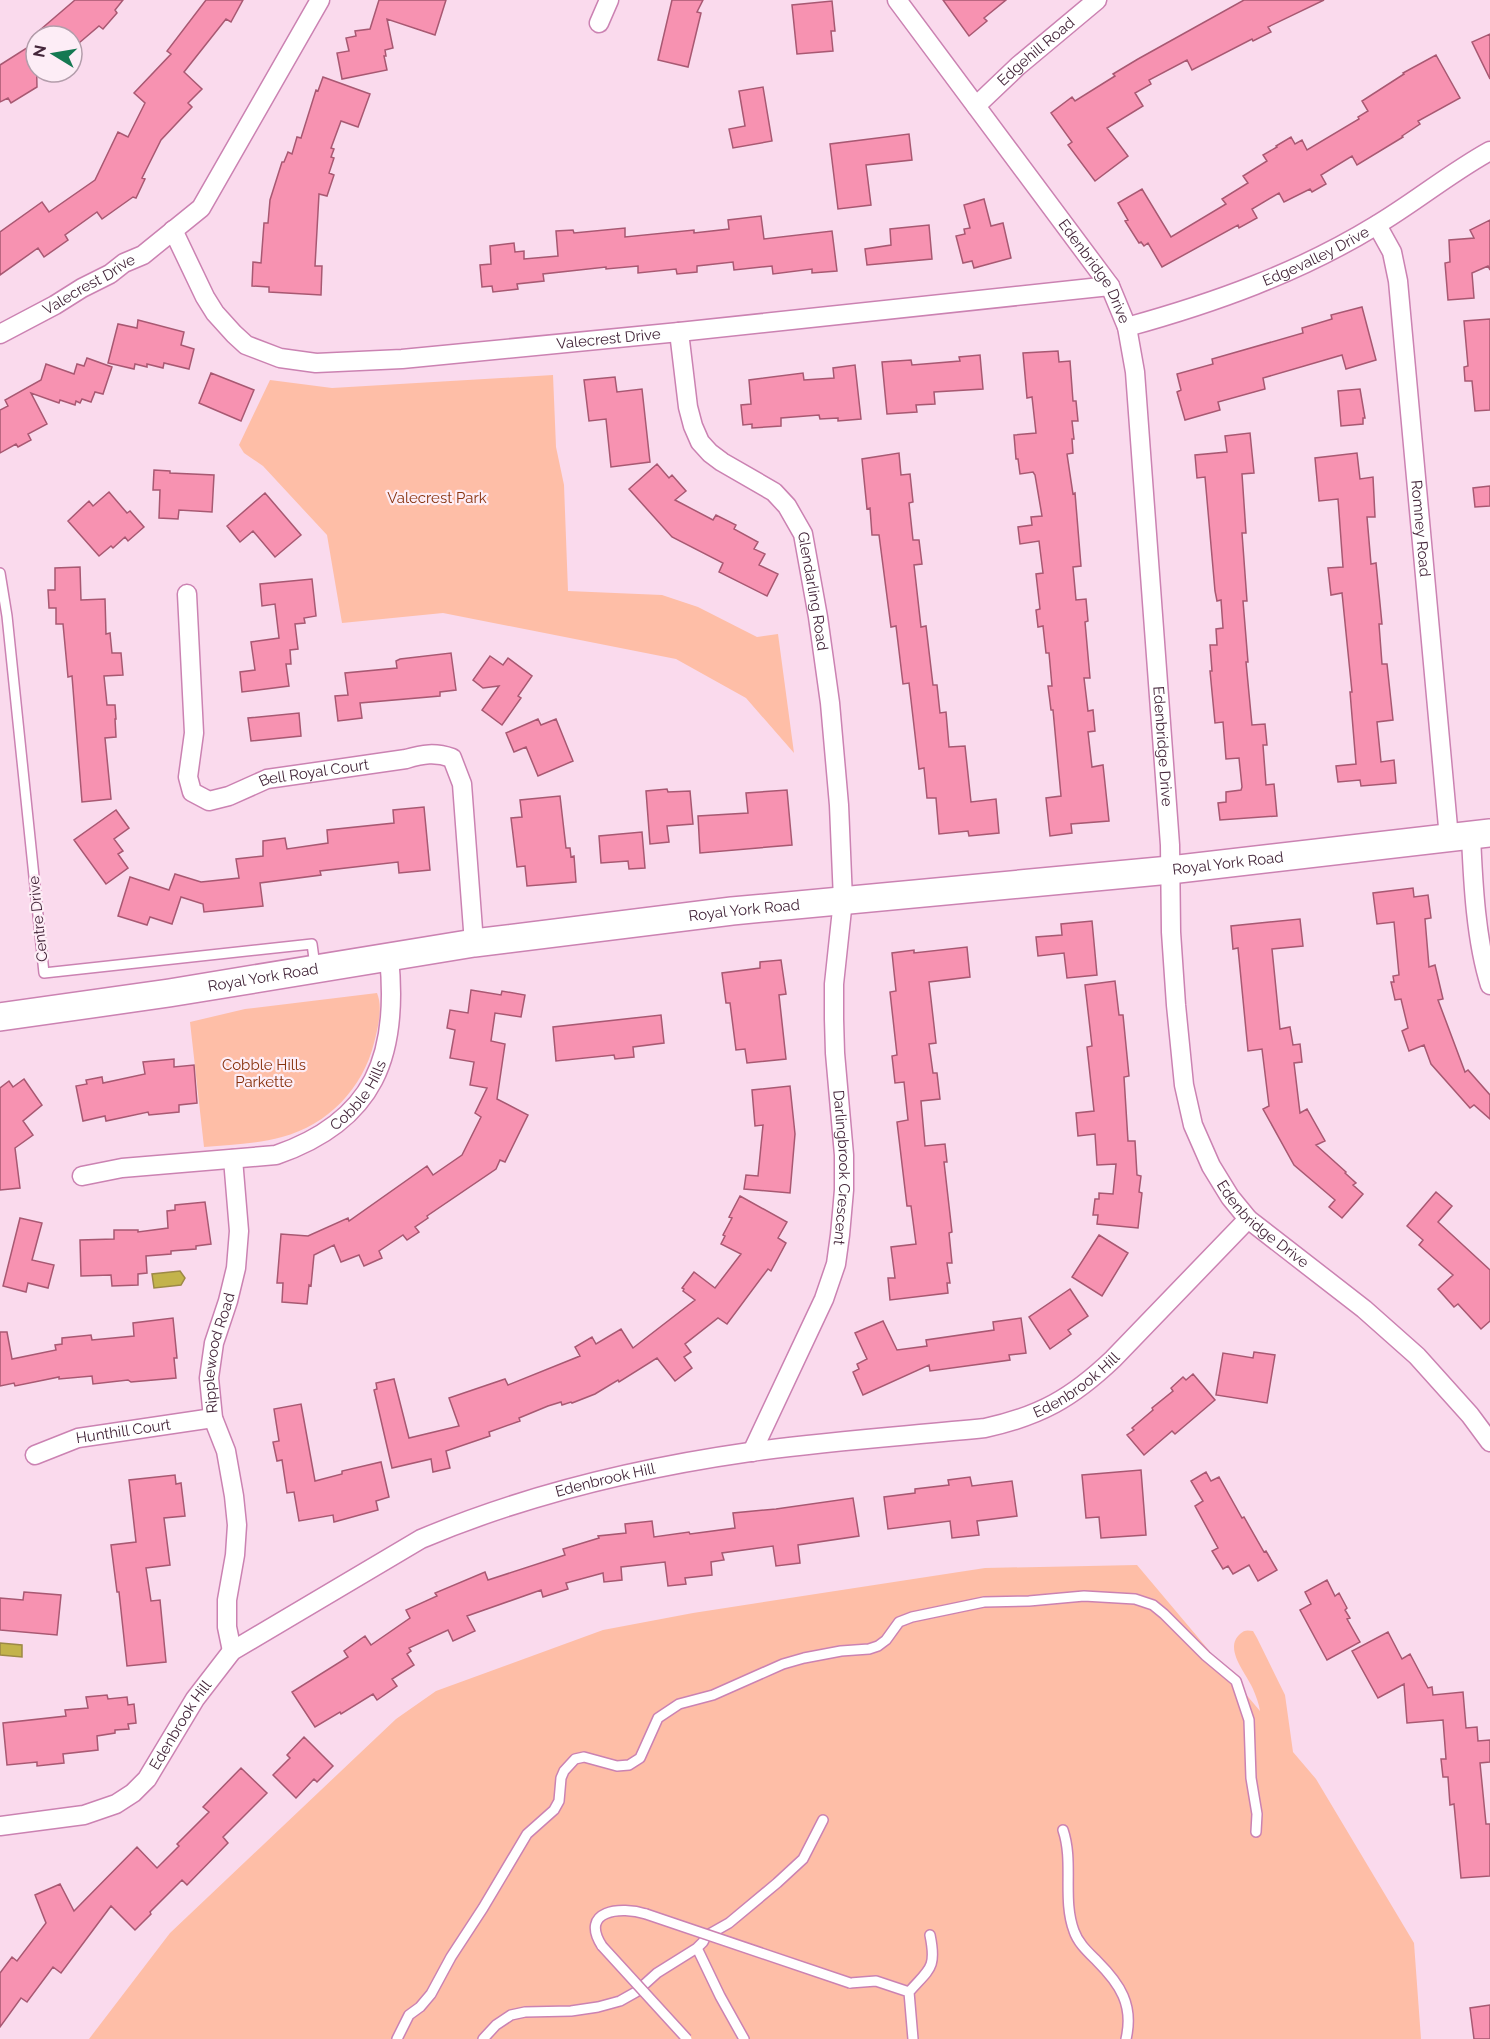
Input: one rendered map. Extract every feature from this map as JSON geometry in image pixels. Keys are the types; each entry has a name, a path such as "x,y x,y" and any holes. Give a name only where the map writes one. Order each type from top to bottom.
{"main road":[{"name":"Royal York Road","path":"0,1017 169,993 474,943 732,911 1170,870 1470,836"}],"street":[{"name":"Valecrest Drive","path":"0,334 56,305 110,274 124,263 143,255 201,208 320,0"},
{"path":"599,22 609,0"},
{"name":"Edenbridge Drive","path":"897,0 1110,286 1127,327 1135,372 1170,845 1171,932 1184,1085 1193,1125 1211,1166 1230,1197 1248,1219 1364,1309 1417,1356 1470,1415 1490,1442"},
{"name":"Edgehill Road","path":"976,106 1018,66 1097,0"},
{"name":"Edgevalley Drive","path":"1127,327 1240,292 1325,254 1377,225 1490,151"},
{"name":"Romney Road","path":"1377,225 1392,252 1398,281 1470,836 1484,968 1490,985"},
{"name":"Valecrest Drive","path":"173,231 215,313 246,345 280,358 316,363 402,359 1110,286"},
{"name":"Glendarling Road","path":"680,332 688,407 700,442 722,462 774,492 787,506 803,534 830,703 839,805 843,900"},
{"name":"Bell Royal Court","path":"187,594 194,733 188,777 192,792 209,801 229,796 267,779 406,759 422,754 439,754 452,758 462,784 474,943"},
{"name":"Darlingbrook Crescent","path":"752,1452 824,1299 837,1254 844,1190 844,1155 835,1053 834,984 843,900"},
{"name":"Cobble Hills","path":"82,1176 122,1168 276,1155 298,1148 338,1122 359,1103 373,1083 386,1049 393,991 389,957"},
{"name":"Ripplewood Road","path":"232,1651 227,1626 227,1600 235,1555 237,1525 226,1451 213,1418 209,1378 214,1343 236,1268 239,1231 234,1159"},
{"name":"Edenbrook Hill","path":"0,1826 84,1815 104,1809 133,1793 147,1779 195,1699 232,1651 421,1539 454,1525 578,1485 752,1452 985,1428 1016,1421 1043,1410 1090,1381 1248,1219"},
{"name":"Hunthill Court","path":"35,1455 78,1438 213,1418"}],"lane":[{"name":"Centre Drive","path":"0,573 44,973 312,944 315,968"},
{"path":"397,2039 409,2015 420,2007 431,1994 451,1956 527,1834 554,1810 559,1801 561,1778 575,1759 584,1757 618,1766 629,1765 640,1758 658,1719 679,1704 713,1695 783,1664 804,1658 878,1646 886,1640 899,1622 912,1617 984,1602 1084,1596 1135,1599 1153,1605 1206,1656 1236,1681 1249,1720 1251,1778 1257,1814 1256,1832"},
{"path":"483,2039 496,2025 511,2015 543,2011 571,2012 620,2001 636,1992 657,1973 697,1948 706,1936 729,1923 752,1905 803,1858 817,1836 823,1820"},
{"path":"1063,1830 1068,1844 1068,1894 1074,1931 1081,1944 1114,1978 1122,1992 1129,2016 1126,2039"},
{"path":"687,2039 597,1939 597,1920 604,1914 621,1910 646,1914 850,1983 876,1981 909,1992"},
{"path":"913,2039 909,1992 929,1971 933,1962 930,1935"},
{"path":"697,1948 744,2039"}],"green space":[{"name":"Valecrest Park","path":"553,375 556,447 564,485 568,591 662,595 698,607 757,637 778,634 794,753 746,698 676,659 443,613 342,623 327,535 263,466 244,453 239,445 270,380 332,388"},
{"name":"Cobble Hills Parkette","path":"377,993 380,1005 379,1018 369,1059 352,1089 328,1114 314,1124 282,1137 253,1143 204,1147 190,1022 245,1009"},
{"path":"1137,1565 1260,1711 1253,1689 1238,1662 1234,1647 1235,1640 1241,1633 1253,1631 1285,1695 1293,1752 1316,1779 1414,1943 1421,2039 89,2039 170,1933 396,1719 436,1691 603,1630 693,1613 985,1568"}],"shaded area":[{"path":"180,1271 185,1278 181,1285 154,1288 152,1274"},
{"path":"0,1643 22,1645 22,1657 0,1655"}],"building":[{"path":"75,0 123,0 115,10 117,13 103,29 99,26 84,39 84,24 47,24"},
{"path":"206,0 243,0 231,22 226,19 184,72 202,89 188,103 192,107 161,140 142,178 145,179 136,198 133,197 102,219 97,212 65,235 68,240 44,257 38,248 0,275 0,232 42,202 49,212 95,180 118,132 128,137 145,103 134,93 171,54 167,51"},
{"path":"379,0 446,0 435,35 387,19 393,48 385,50 387,70 342,79 337,53 349,51 346,38 356,36 355,31 370,29"},
{"path":"672,0 703,0 697,12 701,13 688,67 658,60"},
{"path":"943,0 1006,0 984,18 987,21 969,36"},
{"path":"1244,0 1324,0 1268,27 1271,32 1253,41 1252,39 1192,70 1187,60 1149,80 1151,84 1135,93 1143,106 1107,128 1128,156 1095,181 1068,145 1072,142 1051,113 1072,97 1075,101 1138,59"},
{"path":"832,1 835,31 831,31 833,51 797,54 792,5"},
{"path":"1490,34 1490,79 1472,42"},
{"path":"24,50 24,84 37,84 37,87 11,103 8,98 0,102 0,65"},
{"path":"1436,55 1460,98 1418,121 1420,124 1403,137 1357,165 1352,156 1321,175 1326,184 1312,192 1310,189 1284,202 1279,193 1252,209 1257,218 1239,228 1238,225 1162,267 1148,243 1144,246 1141,242 1139,243 1125,221 1128,220 1118,203 1142,189 1171,237 1226,204 1222,199 1248,183 1243,176 1267,161 1263,155 1276,146 1291,137 1295,144 1302,140 1307,150 1359,119 1358,117 1368,111 1362,101 1403,73"},
{"path":"323,77 370,94 358,127 341,121 331,148 334,149 331,157 334,158 329,173 334,175 327,196 319,194 315,266 322,266 321,295 269,292 269,287 252,286 253,262 261,263 264,223 268,223 270,200 282,162 288,152 292,154 297,137 301,138 316,90 318,91"},
{"path":"763,87 772,141 733,148 729,129 745,126 739,91"},
{"path":"909,134 912,160 866,165 871,205 838,209 830,144"},
{"path":"984,199 991,226 1003,223 1011,258 974,268 972,261 963,263 956,236 965,234 964,229 970,228 964,205"},
{"path":"761,216 764,239 832,231 837,271 812,273 812,269 773,274 772,266 734,270 733,262 697,266 697,272 677,274 676,269 638,273 638,266 606,269 606,267 543,274 544,281 517,284 518,289 493,292 492,286 482,287 480,265 491,264 490,246 514,243 515,252 524,251 524,259 558,256 556,231 573,230 574,233 625,228 625,237 694,230 694,233 729,229 728,220"},
{"path":"1490,220 1490,270 1488,266 1472,273 1474,298 1448,300 1445,263 1450,262 1449,240 1474,238 1470,230"},
{"path":"929,225 932,259 867,265 865,249 891,245 890,229"},
{"path":"1362,307 1376,360 1346,369 1342,355 1263,378 1265,389 1218,402 1220,410 1185,420 1177,392 1181,390 1177,374 1213,364 1212,359 1303,333 1302,328 1332,319 1331,315"},
{"path":"1490,319 1490,410 1475,411 1472,381 1465,381 1464,367 1468,366 1464,321"},
{"path":"138,320 184,332 181,345 194,349 189,369 164,363 163,368 135,364 134,369 108,363 118,324 137,328"},
{"path":"1058,351 1059,362 1070,361 1073,401 1076,401 1078,421 1072,421 1073,453 1067,454 1073,494 1075,493 1081,566 1073,567 1076,600 1086,599 1088,621 1085,622 1090,678 1084,678 1088,711 1093,710 1095,731 1088,732 1092,767 1103,765 1109,821 1071,824 1072,833 1050,836 1046,798 1061,796 1053,710 1051,710 1048,686 1052,686 1049,653 1046,653 1043,626 1038,627 1036,610 1040,609 1036,574 1043,573 1039,541 1020,544 1018,527 1032,525 1031,517 1042,516 1035,475 1033,472 1020,474 1014,435 1036,433 1032,397 1027,398 1023,353"},
{"path":"980,355 983,389 934,392 935,404 916,405 917,412 887,414 882,362 911,360 912,365 960,361 959,357"},
{"path":"87,358 112,367 103,394 95,392 91,402 82,399 80,403 76,401 75,405 60,400 59,403 31,393 47,424 28,434 31,440 18,447 16,444 0,453 0,410 8,406 5,400 41,380 46,364 74,374 77,364 84,366"},
{"path":"855,365 861,419 838,421 838,418 820,419 819,415 781,418 781,426 752,428 752,424 743,425 741,405 751,404 749,380 803,373 804,380 834,378 833,368"},
{"path":"211,373 254,390 241,421 199,403"},
{"path":"615,377 617,392 642,389 650,462 611,467 606,419 589,421 584,380"},
{"path":"1360,389 1365,418 1363,418 1363,424 1341,426 1338,391"},
{"path":"1250,433 1254,473 1242,474 1246,533 1242,533 1247,601 1243,601 1248,662 1246,662 1252,725 1265,724 1267,745 1263,745 1266,785 1274,784 1277,816 1220,820 1218,803 1226,802 1226,792 1241,790 1242,787 1239,758 1226,759 1223,722 1215,723 1210,645 1217,645 1216,629 1223,628 1221,600 1217,601 1215,591 1205,477 1197,478 1195,455 1227,452 1225,436"},
{"path":"899,453 901,475 910,474 913,502 909,503 913,540 919,540 922,564 914,565 921,627 926,626 933,685 937,685 940,713 946,712 949,747 965,746 971,802 996,799 999,833 969,836 968,831 939,834 936,798 927,798 924,768 919,769 909,683 903,684 896,626 891,627 879,535 872,535 862,459"},
{"path":"1357,453 1360,479 1373,477 1375,517 1367,517 1371,564 1376,563 1382,624 1379,624 1382,664 1387,664 1393,720 1377,722 1381,762 1394,760 1396,783 1361,786 1360,780 1338,782 1336,766 1356,764 1350,692 1352,692 1342,593 1331,595 1328,568 1343,567 1338,499 1319,501 1315,458"},
{"path":"657,464 669,478 672,475 686,491 675,500 713,520 716,515 736,525 734,529 758,542 754,549 765,554 759,565 778,574 767,596 719,572 723,563 672,537 629,489"},
{"path":"154,470 214,475 212,512 179,510 178,519 159,518 160,490 153,490"},
{"path":"1490,486 1490,506 1475,507 1473,488"},
{"path":"109,492 127,513 130,511 144,527 128,541 125,537 113,548 111,546 99,556 68,521 89,501 93,506"},
{"path":"265,493 301,535 275,557 253,531 240,542 227,526"},
{"path":"80,567 81,600 105,599 106,634 110,633 112,653 121,653 123,675 104,676 107,705 115,705 116,719 116,737 105,738 111,799 82,802 72,676 68,677 63,624 56,624 56,608 49,608 48,590 55,590 55,568"},
{"path":"312,579 316,616 304,618 305,623 295,624 298,649 290,650 291,664 286,664 289,686 242,692 240,672 255,670 251,642 279,638 275,604 262,606 260,584"},
{"path":"451,653 456,690 440,692 440,696 360,703 362,718 338,721 335,696 348,695 345,673 397,668 396,661 400,659"},
{"path":"490,656 503,665 508,658 532,676 518,696 521,698 502,725 482,710 499,686 483,688 473,680"},
{"path":"299,713 301,736 251,741 248,718"},
{"path":"538,719 541,725 556,719 573,761 538,776 526,747 514,752 506,733"},
{"path":"667,789 668,792 690,791 693,824 667,826 669,842 650,844 646,791"},
{"path":"787,790 792,845 700,853 698,816 748,813 746,793"},
{"path":"560,796 566,848 570,848 571,857 574,856 576,882 527,886 525,866 517,867 511,818 522,817 520,800"},
{"path":"424,807 430,870 399,873 398,862 320,871 321,875 260,883 263,906 204,912 203,904 181,897 172,924 150,917 147,925 118,916 130,877 169,890 175,874 201,882 239,878 236,859 263,856 263,841 285,838 287,849 328,843 327,830 394,823 393,810"},
{"path":"116,810 129,828 114,839 123,851 118,854 128,868 106,884 74,840"},
{"path":"642,832 645,868 629,869 628,861 601,863 599,836"},
{"path":"1413,888 1414,897 1428,895 1431,918 1425,919 1429,967 1435,965 1443,999 1438,1000 1465,1072 1468,1070 1490,1095 1490,1119 1474,1105 1470,1108 1431,1064 1424,1045 1409,1051 1402,1031 1408,1028 1401,999 1395,1000 1391,982 1394,982 1393,976 1399,975 1394,922 1377,924 1373,893"},
{"path":"1300,919 1303,946 1272,949 1280,1029 1290,1027 1293,1045 1300,1044 1302,1062 1294,1063 1300,1113 1307,1109 1325,1141 1316,1145 1346,1172 1356,1183 1353,1185 1363,1194 1342,1218 1329,1207 1335,1200 1294,1165 1263,1109 1269,1106 1262,1049 1248,1051 1238,948 1233,949 1231,926"},
{"path":"1092,921 1097,975 1067,978 1064,953 1038,956 1036,937 1062,935 1061,924"},
{"path":"967,947 970,977 929,982 936,1043 929,1044 933,1073 937,1073 940,1099 921,1101 925,1146 945,1144 947,1162 944,1162 952,1232 949,1233 952,1263 947,1263 950,1283 947,1283 948,1293 890,1300 888,1278 895,1278 891,1247 916,1244 911,1206 907,1206 897,1122 908,1120 904,1082 895,1083 892,1056 897,1055 890,992 896,991 892,953"},
{"path":"781,960 786,994 779,995 786,1059 747,1063 745,1049 736,1050 730,1003 726,1003 722,973 760,968 760,962"},
{"path":"1115,981 1119,1015 1123,1015 1129,1076 1124,1077 1128,1141 1135,1141 1137,1175 1141,1176 1139,1192 1142,1193 1138,1228 1097,1224 1098,1215 1093,1215 1095,1199 1099,1199 1099,1193 1113,1194 1116,1164 1097,1165 1095,1134 1078,1136 1076,1113 1094,1111 1087,1047 1092,1046 1085,985"},
{"path":"471,990 501,995 502,991 525,995 521,1017 495,1013 491,1041 505,1044 497,1099 528,1115 505,1162 500,1160 496,1169 427,1216 428,1218 415,1227 419,1232 407,1240 403,1235 379,1251 382,1258 364,1266 359,1255 341,1262 334,1245 314,1255 307,1304 282,1302 283,1283 277,1283 281,1234 308,1236 348,1218 349,1221 427,1166 433,1175 462,1155 481,1117 475,1113 487,1088 470,1085 474,1062 450,1058 455,1030 447,1028 450,1010 468,1013"},
{"path":"661,1015 664,1043 633,1047 634,1057 615,1059 614,1055 556,1061 553,1027"},
{"path":"174,1059 174,1067 194,1065 197,1103 179,1105 179,1112 149,1115 148,1112 106,1121 105,1116 83,1121 76,1086 87,1084 86,1080 102,1077 103,1083 145,1074 143,1062"},
{"path":"24,1079 42,1105 23,1121 33,1135 15,1148 20,1188 0,1190 0,1088 9,1081 13,1087"},
{"path":"790,1086 795,1134 790,1193 744,1189 746,1175 758,1176 763,1125 755,1126 752,1090"},
{"path":"1436,1192 1452,1206 1438,1222 1490,1270 1490,1321 1481,1329 1458,1304 1454,1307 1438,1289 1453,1275 1419,1245 1423,1240 1407,1226"},
{"path":"740,1196 787,1222 778,1238 786,1243 771,1271 768,1269 727,1324 718,1318 685,1344 691,1352 684,1357 692,1368 675,1381 657,1358 595,1394 572,1403 562,1405 561,1402 548,1406 519,1418 520,1421 489,1432 490,1436 446,1451 450,1468 433,1472 431,1459 392,1468 374,1390 377,1389 376,1383 394,1379 409,1438 459,1426 449,1398 505,1379 508,1385 580,1356 575,1347 592,1337 596,1344 621,1329 633,1348 695,1300 682,1288 694,1272 715,1288 741,1254 721,1244 732,1218 729,1217"},
{"path":"205,1202 211,1244 196,1246 196,1249 171,1251 171,1254 146,1256 147,1273 138,1274 138,1285 112,1286 111,1275 81,1276 80,1240 114,1239 114,1230 138,1230 138,1232 168,1228 167,1211 175,1210 175,1205"},
{"path":"20,1218 42,1223 32,1260 54,1265 48,1288 28,1283 26,1292 3,1286"},
{"path":"1099,1235 1128,1253 1102,1296 1072,1277"},
{"path":"1070,1289 1088,1316 1068,1330 1071,1334 1050,1349 1029,1317"},
{"path":"173,1318 177,1358 174,1358 176,1378 93,1384 92,1376 59,1379 59,1377 15,1386 14,1383 0,1386 0,1332 7,1332 12,1359 56,1350 55,1345 62,1344 62,1338 91,1335 92,1340 134,1336 133,1323"},
{"path":"1021,1318 1026,1353 1009,1355 1010,1360 930,1371 929,1365 863,1395 853,1372 859,1369 857,1364 867,1359 855,1333 883,1321 897,1350 927,1346 926,1340 994,1330 993,1322"},
{"path":"1254,1352 1275,1355 1267,1403 1216,1395 1223,1353 1253,1358"},
{"path":"1193,1374 1215,1400 1175,1434 1172,1431 1144,1455 1127,1435 1153,1410 1152,1408 1173,1391 1171,1388 1183,1377 1186,1380"},
{"path":"301,1404 315,1481 342,1474 342,1471 381,1462 389,1497 376,1501 378,1510 334,1522 333,1515 299,1521 294,1492 287,1493 282,1460 277,1461 273,1442 279,1441 274,1409"},
{"path":"1141,1470 1146,1535 1101,1538 1099,1517 1086,1518 1082,1475"},
{"path":"1206,1472 1211,1481 1219,1477 1242,1518 1244,1517 1277,1570 1258,1581 1249,1565 1233,1574 1228,1566 1223,1569 1212,1551 1218,1548 1195,1506 1203,1501 1191,1481"},
{"path":"175,1475 176,1484 181,1483 185,1516 164,1518 170,1565 146,1568 151,1601 160,1600 166,1662 127,1666 111,1545 136,1542 129,1480"},
{"path":"970,1477 972,1486 1012,1481 1017,1516 977,1521 979,1535 952,1538 950,1521 888,1529 884,1497 915,1493 915,1489 949,1485 948,1480"},
{"path":"853,1498 859,1536 798,1545 800,1563 776,1566 773,1546 722,1553 724,1560 711,1562 712,1575 685,1578 686,1584 668,1586 665,1562 621,1567 622,1580 604,1582 603,1573 566,1583 568,1589 543,1597 541,1590 467,1616 475,1631 453,1641 448,1630 409,1648 411,1651 407,1654 414,1665 392,1679 397,1686 377,1700 373,1694 315,1727 292,1692 348,1657 344,1651 365,1636 371,1645 410,1618 406,1610 437,1596 435,1593 485,1572 488,1580 565,1555 563,1549 599,1538 598,1536 626,1533 625,1524 652,1521 654,1537 689,1532 690,1534 735,1528 733,1513"},
{"path":"1327,1580 1335,1596 1339,1593 1347,1608 1345,1610 1350,1618 1347,1619 1360,1642 1327,1660 1300,1610 1311,1604 1305,1592"},
{"path":"24,1592 61,1595 57,1635 0,1630 0,1598 23,1600"},
{"path":"1388,1632 1402,1659 1410,1654 1428,1688 1432,1687 1433,1695 1463,1692 1466,1728 1477,1727 1478,1741 1490,1740 1490,1762 1480,1763 1486,1824 1490,1824 1490,1876 1461,1878 1454,1804 1450,1805 1448,1777 1443,1777 1441,1759 1446,1759 1443,1720 1407,1723 1404,1684 1378,1698 1352,1651"},
{"path":"107,1695 108,1699 127,1697 128,1705 134,1704 136,1723 128,1724 129,1729 115,1730 115,1733 97,1736 98,1750 63,1754 64,1763 37,1766 37,1762 7,1765 3,1723 66,1716 65,1710 88,1708 86,1697"},
{"path":"304,1737 333,1766 317,1782 314,1779 296,1798 273,1775 290,1758 287,1755"},
{"path":"241,1768 267,1793 223,1837 228,1843 187,1885 182,1880 135,1930 111,1906 61,1973 53,1967 27,2002 21,1998 0,2027 0,1973 12,1957 17,1961 46,1923 35,1895 60,1884 74,1911 137,1847 157,1868 209,1812 203,1807"},
{"path":"1490,2005 1490,2039 1474,2039 1470,2008"}]}
